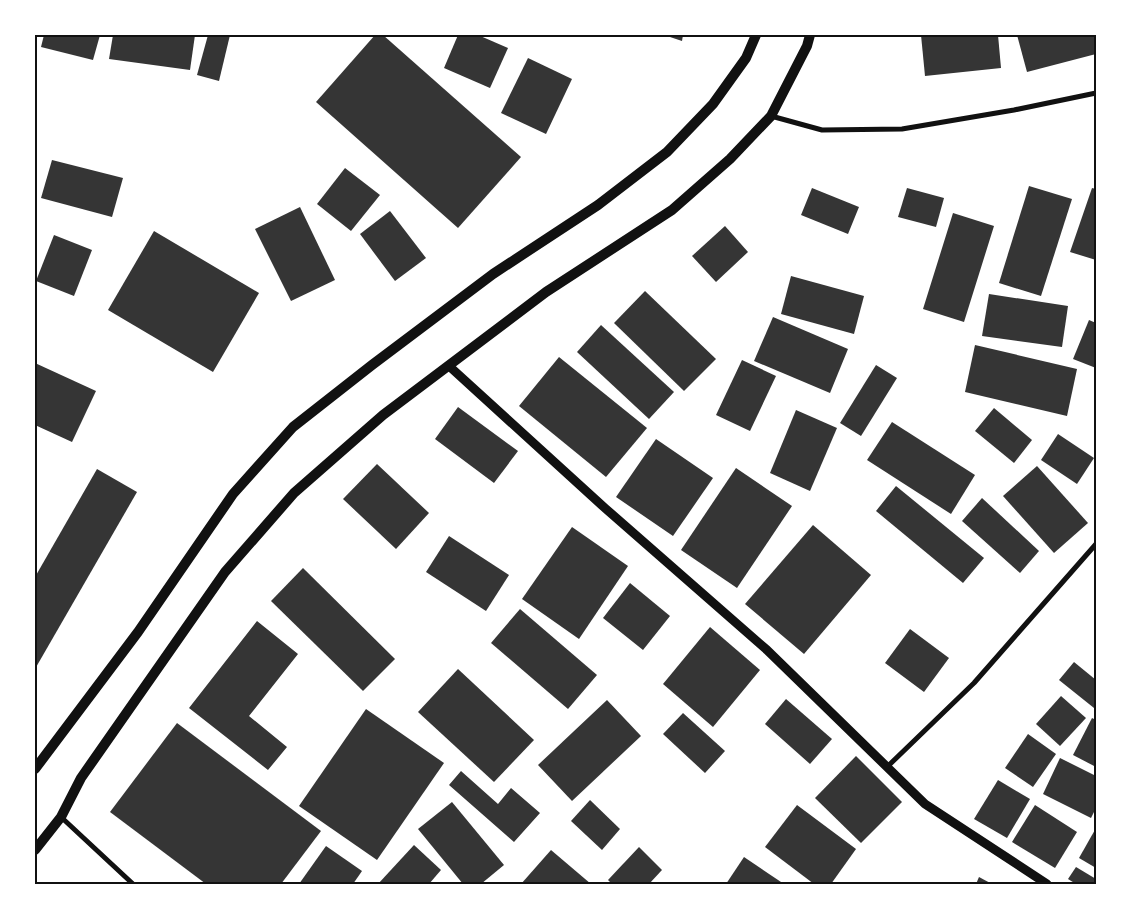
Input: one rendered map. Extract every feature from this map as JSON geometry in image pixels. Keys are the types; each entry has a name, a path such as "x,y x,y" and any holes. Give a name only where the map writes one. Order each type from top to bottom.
{"main road":[{"path":"35,769 138,632 233,494 292,427 493,274 598,205 667,152 713,104 746,58 756,35"},
{"path":"35,850 61,817 81,778 225,572 294,492 383,415 546,292 672,210 730,159 771,116 807,46 810,35"}],"street":[{"path":"771,116 822,130 902,129 1014,110 1096,93"},
{"path":"449,366 606,509 767,650 925,804 1047,884"},
{"path":"887,767 974,683 1096,544"},
{"path":"61,817 133,884"}],"building":[{"path":"44,35 100,35 93,60 41,47"},
{"path":"113,35 195,35 190,70 109,59"},
{"path":"208,35 230,35 219,81 197,75"},
{"path":"375,35 383,35 521,157 458,228 316,102"},
{"path":"458,35 478,35 508,48 490,88 444,68"},
{"path":"664,35 683,35 682,41"},
{"path":"921,35 998,35 1001,68 925,76"},
{"path":"1017,35 1094,35 1096,54 1027,72"},
{"path":"528,58 572,79 546,134 501,113"},
{"path":"52,160 123,178 112,217 41,198"},
{"path":"345,168 380,195 351,231 317,204"},
{"path":"1029,186 1072,199 1041,296 999,283"},
{"path":"812,188 859,207 848,234 801,215"},
{"path":"907,188 944,198 936,227 898,217"},
{"path":"1092,188 1096,189 1096,260 1070,252"},
{"path":"300,207 335,280 291,301 255,229"},
{"path":"390,211 426,258 395,281 360,234"},
{"path":"953,213 994,226 964,322 923,309"},
{"path":"725,226 748,252 716,282 692,256"},
{"path":"154,231 259,293 213,372 108,310"},
{"path":"54,235 92,250 74,296 36,281"},
{"path":"791,276 864,296 854,334 781,314"},
{"path":"645,291 716,359 684,391 614,323"},
{"path":"989,294 1068,306 1062,347 982,336"},
{"path":"773,317 848,349 830,393 754,361"},
{"path":"1089,320 1096,323 1096,368 1073,359"},
{"path":"601,325 674,392 649,419 577,352"},
{"path":"975,345 1077,369 1067,416 965,392"},
{"path":"559,357 647,428 606,477 519,406"},
{"path":"742,360 776,376 750,431 716,415"},
{"path":"35,363 96,391 72,442 35,425"},
{"path":"876,365 897,378 861,436 840,423"},
{"path":"458,407 518,451 494,483 435,439"},
{"path":"994,408 1032,440 1014,463 975,431"},
{"path":"796,410 837,428 810,491 770,473"},
{"path":"892,422 975,475 951,514 867,460"},
{"path":"1058,434 1094,458 1077,484 1041,460"},
{"path":"656,439 713,478 673,536 616,497"},
{"path":"377,464 429,513 396,549 343,499"},
{"path":"1037,466 1088,523 1054,553 1003,496"},
{"path":"736,468 792,506 737,588 681,550"},
{"path":"97,469 137,492 35,669 35,577"},
{"path":"896,486 984,558 963,583 876,511"},
{"path":"982,498 1039,551 1020,573 962,521"},
{"path":"813,525 871,575 804,654 745,604"},
{"path":"572,527 628,566 579,639 522,599"},
{"path":"449,536 509,575 486,611 426,572"},
{"path":"303,568 395,659 363,691 271,601"},
{"path":"630,583 670,616 643,650 603,618"},
{"path":"520,609 597,675 568,709 491,643"},
{"path":"257,621 298,654 249,716 287,747 268,770 189,708"},
{"path":"710,627 760,670 713,727 663,684"},
{"path":"910,629 949,658 924,692 885,663"},
{"path":"1074,662 1096,680 1096,705 1094,708 1059,680"},
{"path":"458,669 534,740 494,782 418,712"},
{"path":"1061,696 1086,718 1060,746 1036,724"},
{"path":"786,699 832,739 810,764 765,724"},
{"path":"607,700 641,736 572,801 538,765"},
{"path":"366,709 444,763 377,860 299,806"},
{"path":"683,713 725,751 705,773 663,734"},
{"path":"1092,718 1096,720 1096,767 1073,755"},
{"path":"177,723 321,831 281,884 206,884 110,812"},
{"path":"1028,734 1056,754 1033,787 1005,768"},
{"path":"856,756 902,802 861,843 815,798"},
{"path":"1060,758 1096,776 1096,808 1091,818 1043,794"},
{"path":"461,771 498,804 511,788 540,813 514,842 449,785"},
{"path":"998,780 1030,799 1007,838 974,819"},
{"path":"590,800 620,829 602,850 571,821"},
{"path":"452,802 504,865 481,884 463,884 418,829"},
{"path":"797,805 856,849 831,884 814,884 765,847"},
{"path":"1035,805 1077,832 1055,868 1012,842"},
{"path":"1096,828 1096,868 1079,858"},
{"path":"414,845 441,870 429,884 378,884"},
{"path":"326,846 362,871 353,884 299,884"},
{"path":"639,847 662,870 649,884 612,884 608,880"},
{"path":"551,850 591,884 521,884"},
{"path":"744,857 784,884 726,884"},
{"path":"1076,867 1096,879 1096,884 1076,884 1068,879"},
{"path":"979,877 992,884 976,884"}]}
